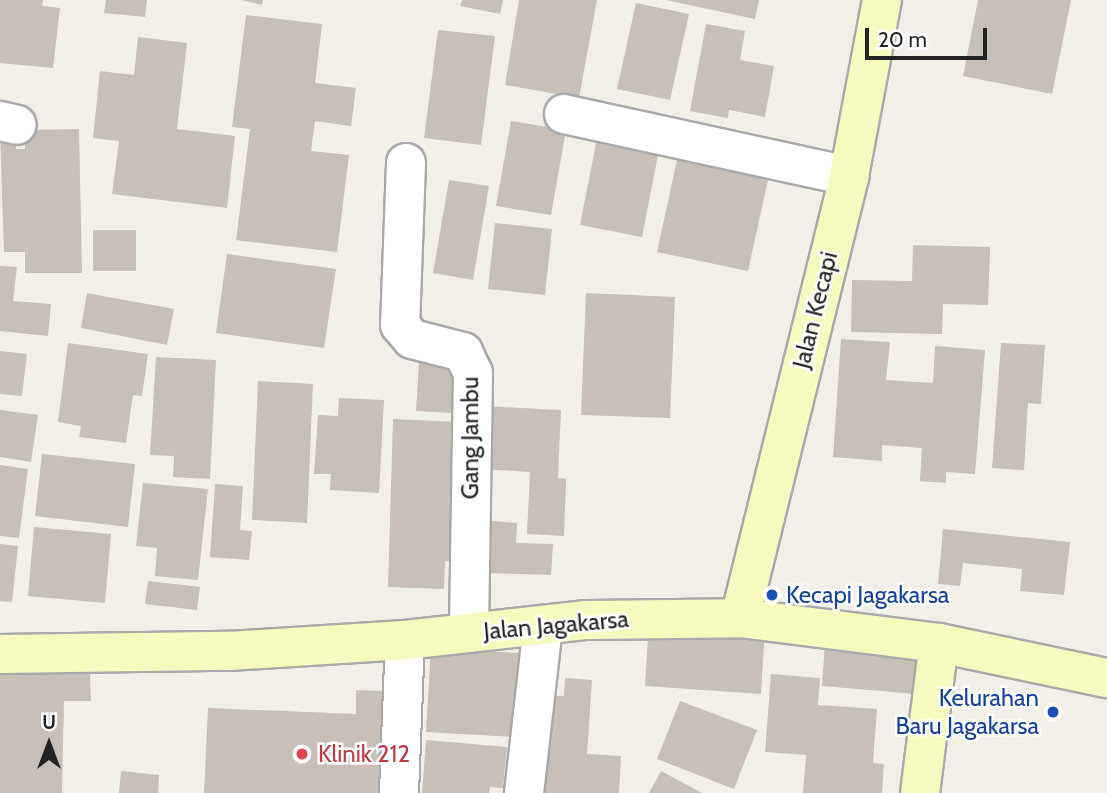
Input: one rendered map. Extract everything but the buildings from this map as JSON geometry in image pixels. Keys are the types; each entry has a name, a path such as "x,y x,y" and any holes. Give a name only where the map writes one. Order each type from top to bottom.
{"main road":[{"name":"Jalan Kecapi","path":"740,618 849,176 882,0"},
{"name":"Jalan Jagakarsa","path":"0,654 118,655 405,639 647,617 740,618 939,643 1107,678"},
{"path":"920,793 939,643"}],"street":[{"path":"564,114 849,176"},
{"name":"Gang Jambu","path":"406,163 400,325 412,339 463,352 473,373 469,633"},
{"path":"524,793 542,625"},
{"path":"399,793 405,639"}],"place":[{"name":"Kecapi Jagakarsa","path":"772,595"},
{"name":"Kelurahan Baru Jagakarsa","path":"1053,712"},
{"name":"Klinik 212","path":"302,754"}]}
